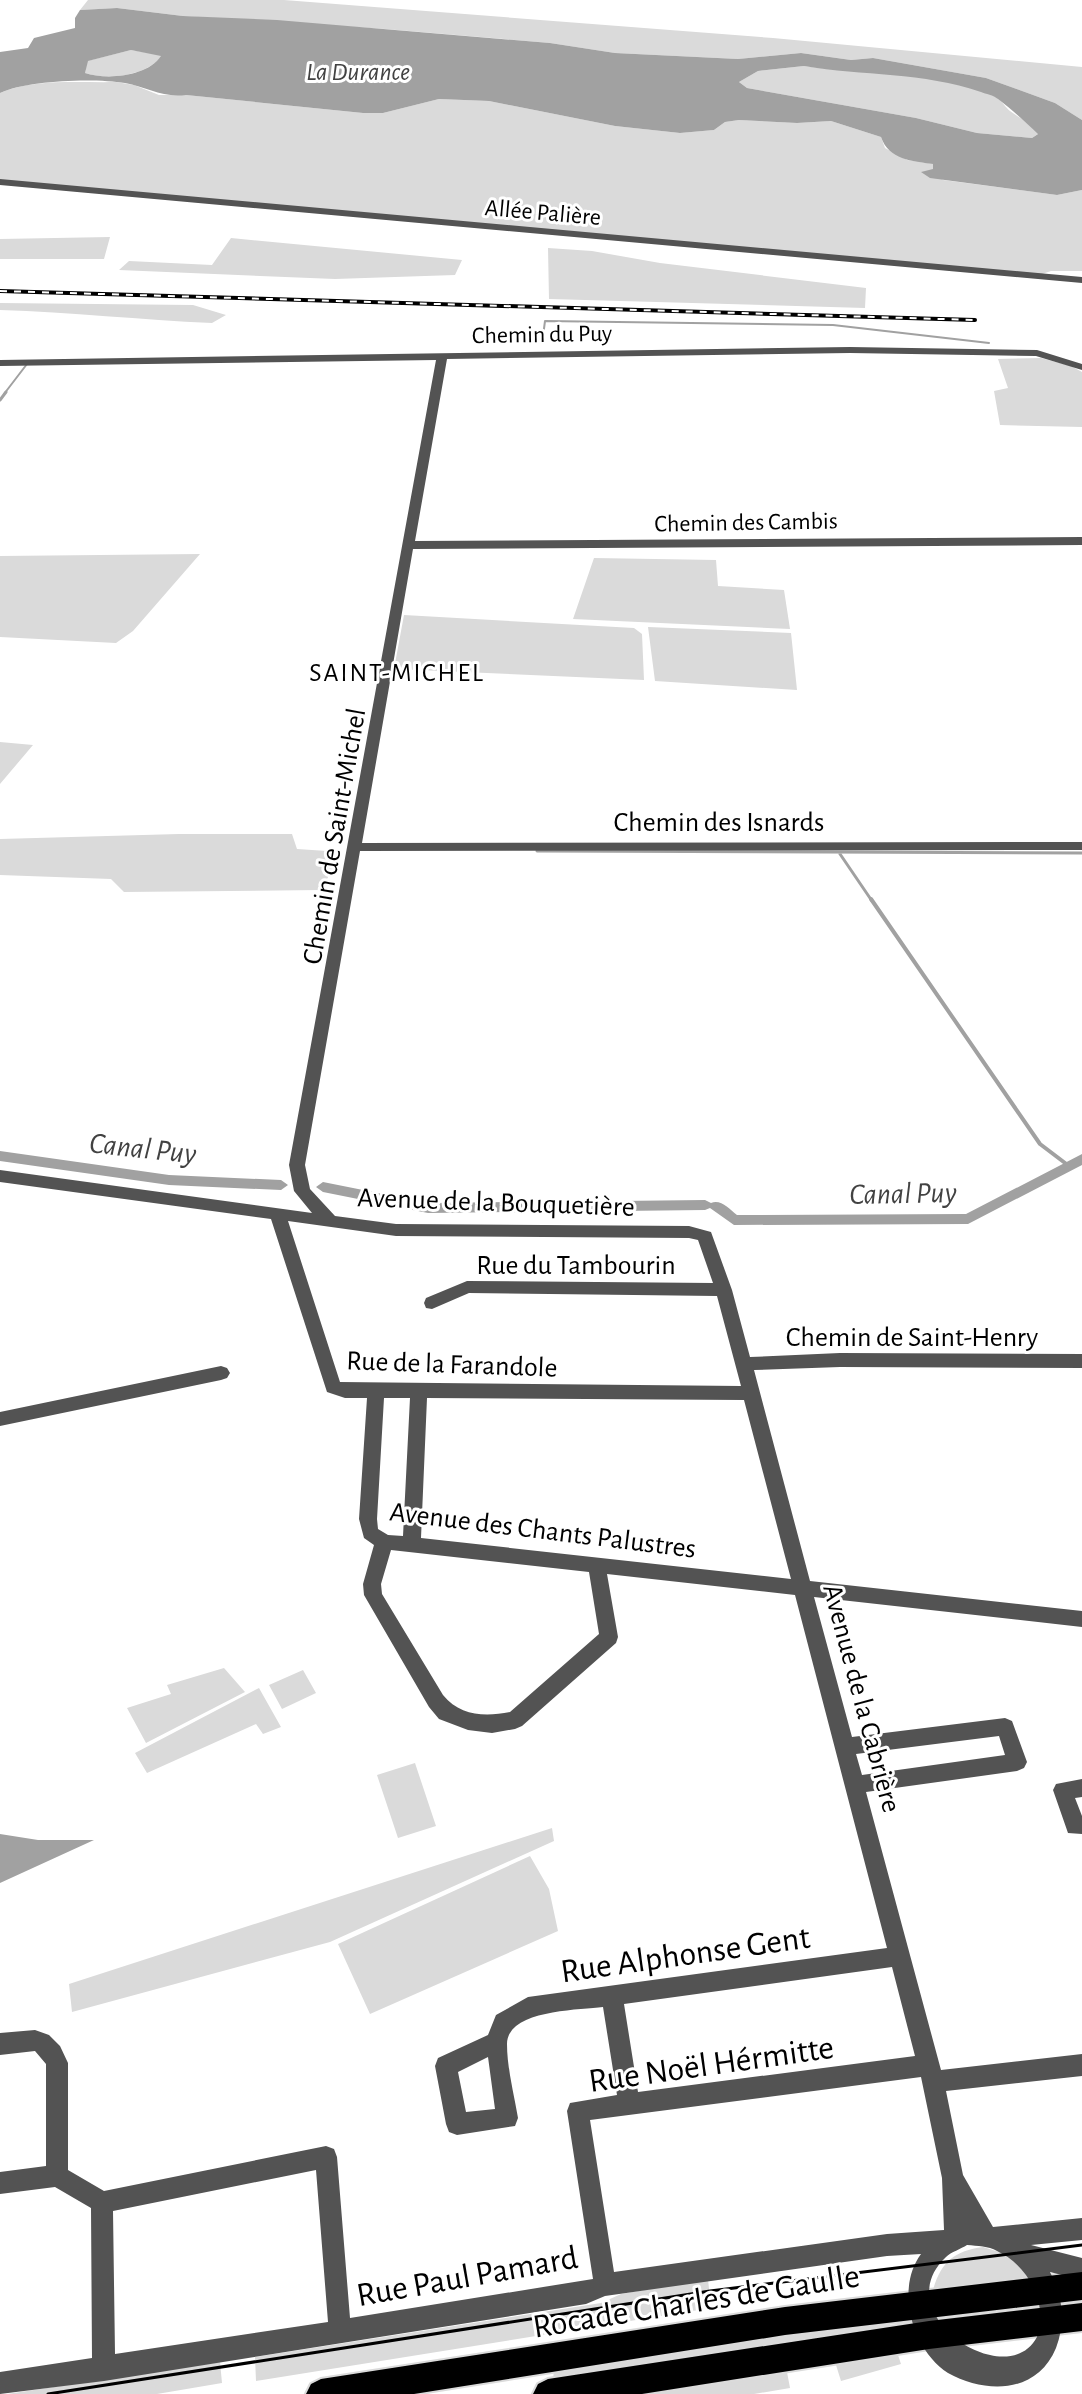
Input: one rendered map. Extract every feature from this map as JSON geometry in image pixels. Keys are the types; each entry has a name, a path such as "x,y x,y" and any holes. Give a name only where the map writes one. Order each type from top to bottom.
{"main road":[{"name":"Rocade Charles de Gaulle","path":"321,2394 785,2321 1082,2286"},
{"path":"548,2394 929,2335 1082,2317"}],"street":[{"name":"Allée Palière","path":"0,182 1082,280"},
{"name":"Chemin du Puy","path":"0,363 850,350 975,354 1026,352 1057,356 1082,367"},
{"name":"Chemin de Saint-Michel","path":"330,1221 302,1191 297,1165 411,545 442,355"},
{"name":"Chemin des Cambis","path":"411,545 1082,541"},
{"name":"Chemin des Isnards","path":"356,847 1082,846"},
{"name":"Avenue de la Bouquetière","path":"0,1176 396,1230 689,1232 705,1236"},
{"name":"Rue de la Farandole","path":"277,1213 333,1387 345,1391 376,1392 751,1393"},
{"name":"Avenue de la Cabrière","path":"705,1236 724,1290 931,2074 953,2178 950,2239"},
{"name":"Rue du Tambourin","path":"432,1303 467,1287 724,1290"},
{"name":"Chemin de Saint-Henry","path":"742,1364 854,1360 1082,1361"},
{"path":"0,1419 221,1373"},
{"name":"Avenue des Chants Palustres","path":"376,1392 368,1519 370,1533 384,1542 1082,1619"},
{"path":"412,1546 419,1392"},
{"path":"384,1542 372,1584 373,1595 446,1713 492,1724 515,1720 609,1637 597,1567"},
{"path":"845,1747 1005,1727 1017,1762 855,1785"},
{"path":"1082,1788 1063,1790 1075,1826 1082,1825"},
{"name":"Rue Alphonse Gent","path":"496,2042 503,2022 528,2007 901,1956"},
{"path":"612,1997 629,2105"},
{"path":"0,2044 41,2041 52,2049 57,2063 57,2176"},
{"name":"Rue Noël Hérmitte","path":"605,2285 578,2111 931,2074 1082,2065"},
{"path":"0,2183 57,2176 102,2202 326,2157 340,2331"},
{"name":"Avenue de la Cabrière","path":"953,2178 991,2236"},
{"path":"102,2202 104,2369"},
{"name":"Rue Paul Pamard","path":"0,2384 586,2293 605,2285 887,2245 1082,2229"},
{"path":"991,2236 1024,2254 1060,2266 1082,2269"},
{"path":"950,2239 925,2264 918,2289 918,2304 929,2335 951,2362 966,2371 1007,2385 1034,2363 1046,2344 1050,2320 1047,2290 1040,2274 1024,2254"}],"shaded area":[{"path":"88,0 284,0 773,38 1082,67 1082,120 1055,103 986,78 873,58 851,60 801,53 738,59 615,53 550,43 385,29 183,16 117,8 80,10"},
{"path":"131,50 162,55 147,68 126,75 85,73 87,61"},
{"path":"804,66 929,77 976,88 997,98 1039,133 1032,138 977,133 916,118 747,88 739,82 758,71"},
{"path":"116,82 159,95 363,113 383,113 439,99 489,101 615,126 680,133 714,130 725,122 739,120 831,121 881,137 885,148 907,160 934,164 933,168 943,180 1057,195 1082,190 1082,271 1051,271 1039,275 0,180 0,93 42,83"},
{"path":"110,237 104,259 0,259 0,239"},
{"path":"231,238 462,260 455,275 335,279 119,270 129,261 212,265"},
{"path":"548,248 592,251 660,263 866,288 865,308 549,299"},
{"path":"0,303 193,305 226,315 212,323 185,322 0,310"},
{"path":"1041,358 1082,372 1082,427 1000,425 994,391 1008,388 998,359"},
{"path":"200,554 133,631 116,643 0,637 0,556"},
{"path":"594,558 716,560 718,586 784,590 790,629 573,619"},
{"path":"404,615 634,628 642,634 644,680 394,669"},
{"path":"648,627 791,633 797,690 655,681"},
{"path":"0,742 33,745 0,784"},
{"path":"292,834 297,849 342,852 321,890 124,892 111,879 0,875 0,839"},
{"path":"224,1668 245,1692 146,1743 127,1708 171,1694 167,1685"},
{"path":"303,1670 316,1693 282,1709 269,1685"},
{"path":"259,1688 281,1727 263,1734 256,1724 147,1773 135,1753"},
{"path":"415,1763 436,1826 398,1838 377,1775"},
{"path":"552,1828 554,1841 330,1942 72,2012 69,1984"},
{"path":"530,1856 549,1889 558,1931 370,2014 338,1944"},
{"path":"983,2247 1006,2254 1030,2277 933,2290 940,2272 950,2260 964,2251"},
{"path":"708,2279 711,2308 256,2381 255,2357 601,2303 621,2294"},
{"path":"888,2318 891,2329 553,2380 554,2369"},
{"path":"898,2355 901,2364 841,2381 836,2365"},
{"path":"220,2362 222,2383 157,2394 7,2394"},
{"path":"787,2372 790,2388 754,2394 640,2394"}],"water":[{"name":"La Durance","path":"117,8 183,16 277,20 550,43 615,53 738,59 801,53 851,60 873,58 986,78 1055,103 1082,120 1082,190 1057,195 930,178 921,172 933,169 933,164 902,158 885,145 881,137 831,121 739,120 725,122 714,130 680,133 615,126 489,101 439,99 383,113 363,113 169,95 112,81 44,83 0,93 0,52 28,48 34,38 75,28 75,18 80,10","holes":["131,50 161,56 146,68 126,75 85,73 88,61","804,66 937,81 990,95 1038,134 1032,138 977,133 916,118 747,88 739,82 758,71"]},
{"path":"0,1834 38,1840 94,1840 0,1883"}],"waterway":[{"path":"542,344 545,321 833,325 989,343"},
{"path":"4,394 27,364"},
{"path":"0,400 6,392"},
{"path":"537,851 1082,853"},
{"path":"840,854 872,901"},
{"path":"871,899 1040,1144 1069,1166"},
{"name":"Canal Puy","path":"0,1156 169,1180 281,1185"},
{"name":"Canal Puy","path":"716,1206 734,1220 968,1219 1082,1159"},
{"name":"Canal Puy","path":"323,1187 375,1198"},
{"name":"Canal Puy","path":"382,1199 428,1208 705,1205"}],"tram line":[{"path":"48,2394 710,2291 1082,2245"}],"railway":[{"path":"0,291 975,320"}],"district":[{"name":"SAINT-MICHEL","path":"397,672"}]}
